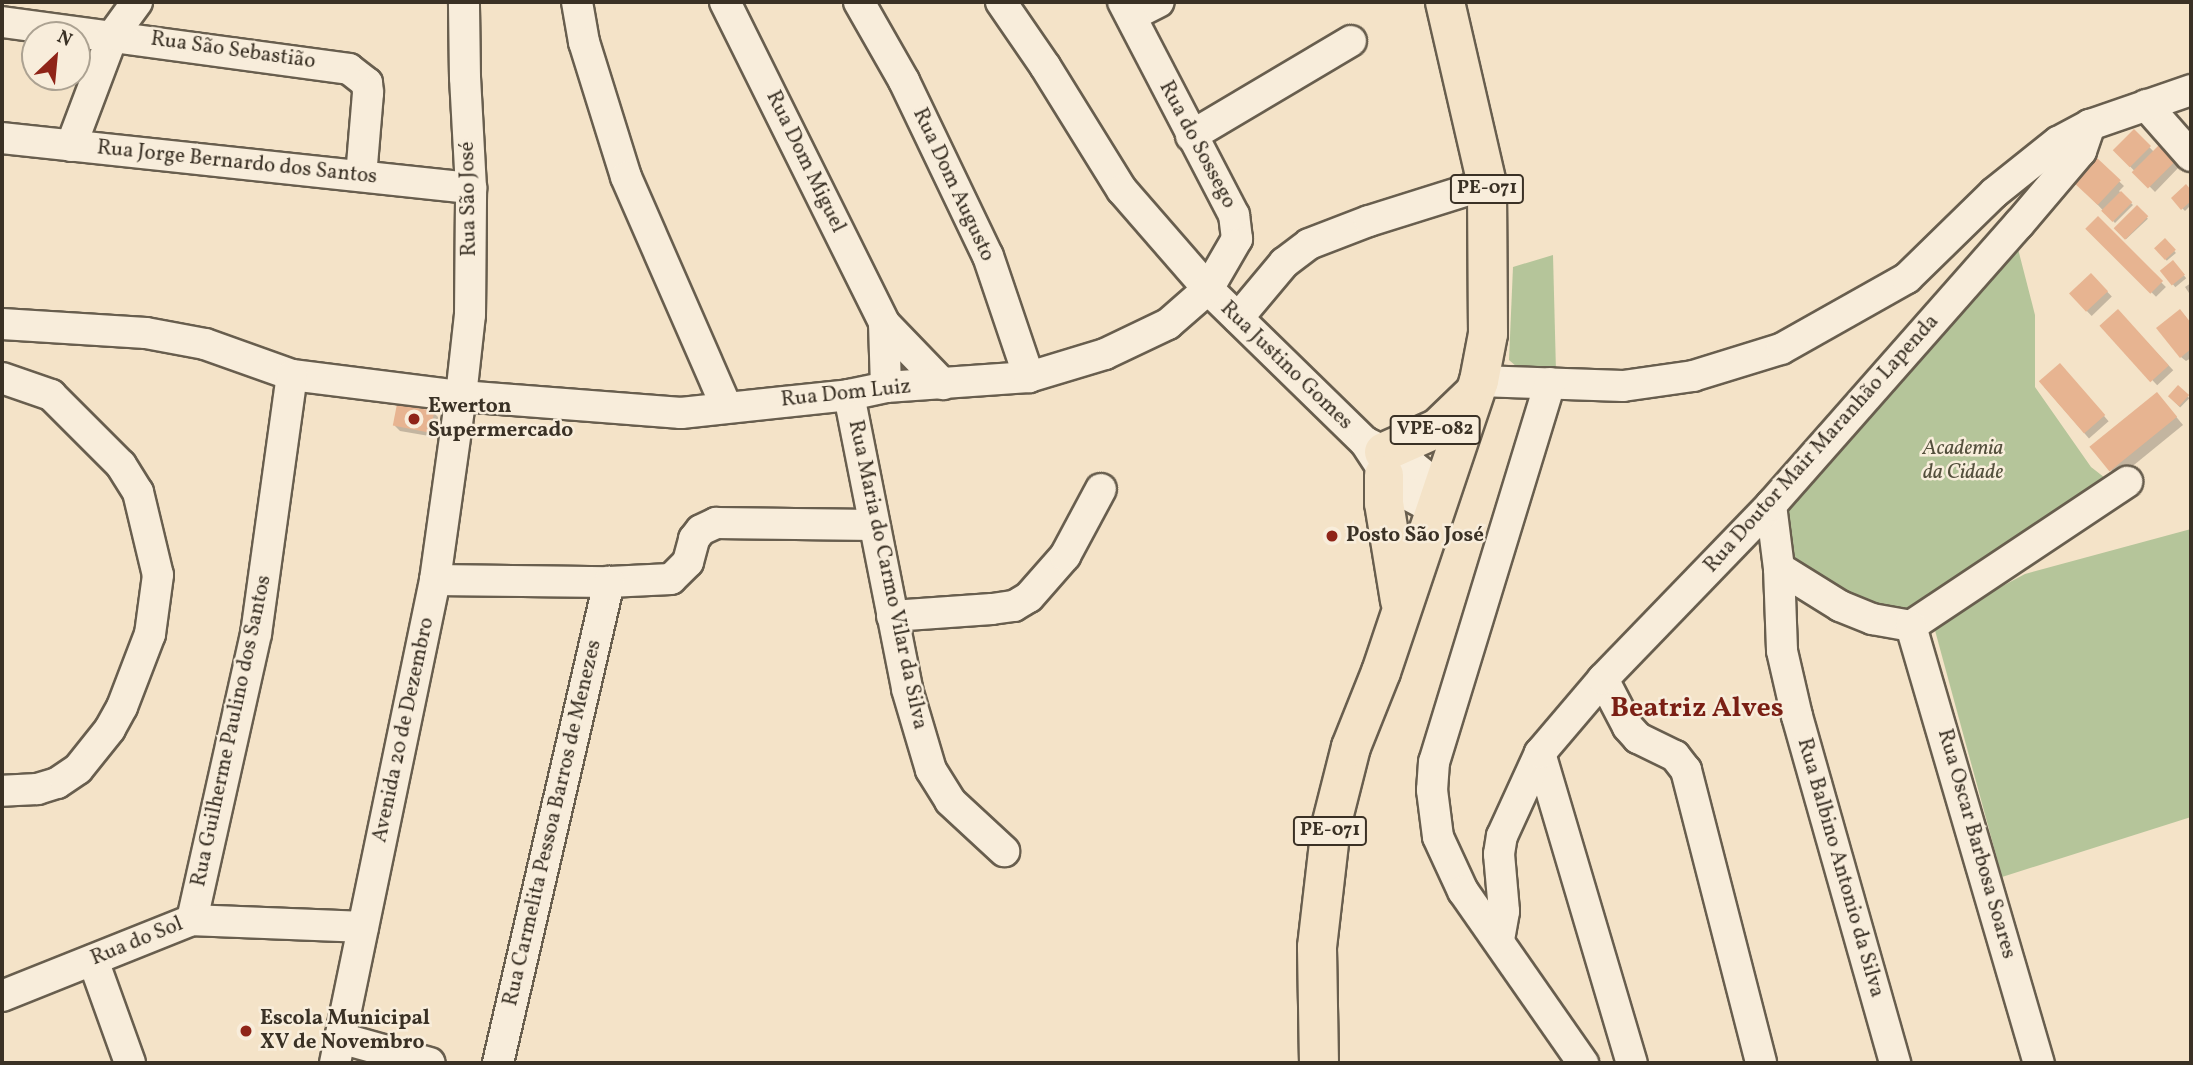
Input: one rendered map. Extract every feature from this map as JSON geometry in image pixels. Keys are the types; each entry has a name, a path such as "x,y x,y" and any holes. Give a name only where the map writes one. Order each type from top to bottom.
{"main road":[{"name":"PE-071","path":"1319,1063 1317,947 1331,826 1352,747 1478,386 1488,334 1487,184 1445,2"},
{"name":"VPE-082","path":"1402,610 1378,457 1438,428 1478,386"}],"street":[{"path":"71,146 113,35 137,2"},
{"name":"Rua São José","path":"461,396 470,315 471,188 464,2"},
{"path":"577,2 584,42 626,177 726,406"},
{"name":"Rua Dom Miguel","path":"725,2 884,323 943,384"},
{"name":"Rua Dom Augusto","path":"859,2 904,81 988,256 1029,377"},
{"name":"VPE-082","path":"1001,2 1045,66 1122,190 1208,289"},
{"path":"1127,9 1159,2"},
{"name":"Rua do Sossego","path":"1127,9 1237,227 1231,252 1208,289"},
{"name":"Rua São Sebastião","path":"2,22 349,69 367,83 361,176"},
{"path":"1191,136 1351,41"},
{"path":"1478,386 1550,383 1623,386 1693,376 1781,349 1907,278 2016,176 2058,142 2090,125 2191,90"},
{"path":"2146,105 2191,156"},
{"name":"Rua Doutor Mair Maranhão Lapenda","path":"1499,940 1504,911 1499,854 1502,836 1540,753 1603,679 1771,505 2019,224 2081,151 2090,125"},
{"name":"Rua Jorge Bernardo dos Santos","path":"2,138 471,188"},
{"path":"1238,318 1284,263 1309,244 1369,221 1487,184"},
{"path":"1941,244 2019,224"},
{"name":"Rua Dom Luiz","path":"2,324 146,332 205,344 292,375 461,396 681,413 726,406 849,395 886,387 1029,377 1105,354 1168,324 1208,289"},
{"name":"Rua Justino Gomes","path":"1208,289 1378,457 1403,494 1423,503 1438,496"},
{"name":"Rua Dom Miguel","path":"884,323 886,387"},
{"name":"Rua Guilherme Paulino dos Santos","path":"192,920 256,634 292,375"},
{"path":"2,378 51,395 121,466 138,492 158,575 150,634 122,707 110,729 78,769 57,783 37,789 2,791"},
{"path":"1550,383 1434,762 1432,790 1438,836 1463,891 1583,1063"},
{"name":"Rua Maria do Carmo Vilar da Silva","path":"849,395 906,689 931,770 950,801 1004,851"},
{"name":"Avenida 20 de Dezembro","path":"338,1051 435,580 461,396"},
{"path":"1779,568 1840,606 1872,619 1910,626 2061,529 2127,482"},
{"path":"892,616 1014,606 1029,597 1065,556 1101,489"},
{"name":"Rua Balbino Antonio da Silva","path":"1771,505 1779,568 1782,651 1797,716 1895,1063"},
{"path":"435,580 609,582 671,579 679,574 688,562 694,539 701,530 716,523 874,525"},
{"name":"Rua Carmelita Pessoa Barros de Menezes","path":"498,1063 609,582"},
{"name":"Rua Oscar Barbosa Soares","path":"1910,626 2039,1063"},
{"path":"1603,679 1628,727 1638,738 1675,756 1686,770 1761,1063"},
{"path":"1540,753 1632,1063"},
{"name":"Rua do Sol","path":"2,996 192,920 363,927"},
{"path":"93,960 130,1063"},
{"path":"338,1051 429,1063"}],"green space":[{"name":"Academia da Cidade","path":"2017,245 2035,315 2035,387 2091,467 2109,481 1908,618 1887,617 1800,567 1787,544 1782,520 1789,502"},
{"path":"1553,255 1556,372 1517,367 1509,360 1513,267"},
{"path":"2191,529 2191,817 2002,877 1933,623 2025,574"}],"building":[{"path":"2134,129 2151,146 2130,167 2113,150"},
{"path":"2160,144 2176,160 2148,189 2132,172"},
{"path":"2096,157 2121,180 2098,205 2073,182"},
{"path":"2186,184 2191,190 2191,201 2181,210 2171,198"},
{"path":"2121,191 2132,202 2113,222 2101,211"},
{"path":"2137,205 2148,216 2125,240 2114,228"},
{"path":"2098,216 2163,281 2150,294 2085,229"},
{"path":"2165,238 2176,250 2165,260 2154,248"},
{"path":"2173,260 2185,275 2172,285 2160,271"},
{"path":"2091,273 2108,291 2086,312 2069,293"},
{"path":"2118,309 2169,365 2150,382 2099,326"},
{"path":"2180,309 2191,323 2191,349 2180,358 2156,328"},
{"path":"2060,363 2105,415 2084,433 2039,381"},
{"path":"2178,385 2189,395 2179,406 2168,396"},
{"path":"2157,392 2177,417 2110,472 2089,447"},
{"name":"Ewerton Supermercado","path":"397,404 434,411 430,433 393,426"}],"place":[{"name":"Ewerton Supermercado","path":"414,419"},
{"name":"Posto São José","path":"1332,536"},
{"name":"Escola Municipal XV de Novembro","path":"246,1031"}],"district":[{"name":"Beatriz Alves","path":"1697,709"}]}
